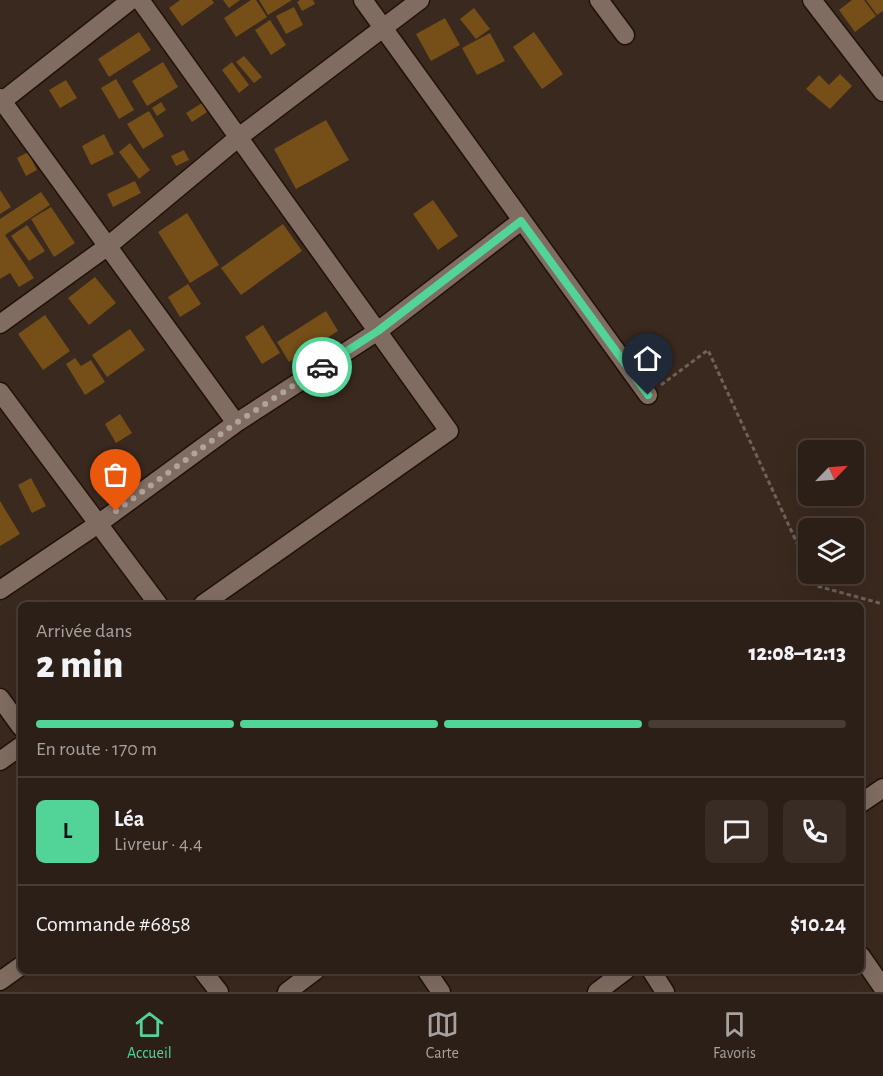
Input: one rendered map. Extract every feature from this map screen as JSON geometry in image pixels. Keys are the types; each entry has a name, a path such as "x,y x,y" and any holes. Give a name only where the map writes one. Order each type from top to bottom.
{"street":[{"path":"131,0 1,101 236,423"},
{"path":"140,0 449,431 206,602"},
{"path":"363,0 648,395"},
{"path":"0,324 108,246 239,137 420,0"},
{"path":"599,0 625,36"},
{"path":"812,0 883,92"},
{"path":"0,590 98,524 236,423 378,331 521,221"},
{"path":"0,392 156,602"},
{"path":"0,698 18,723"},
{"path":"0,761 18,748"},
{"path":"864,801 883,788"},
{"path":"864,961 882,990"},
{"path":"0,981 18,968"},
{"path":"205,974 219,992"},
{"path":"287,992 311,974"},
{"path":"429,974 441,992"},
{"path":"597,992 621,974"},
{"path":"654,974 665,992"}],"path":[{"path":"648,395 708,350 798,545"},
{"path":"817,584 883,604"}],"building":[{"path":"180,0 212,0 214,3 182,26 169,8"},
{"path":"223,0 240,0 229,8"},
{"path":"251,0 256,0 267,17 236,37 224,18"},
{"path":"259,0 292,0 268,15"},
{"path":"313,0 315,4 302,11 297,2"},
{"path":"852,0 864,0 876,16 855,32 839,10"},
{"path":"866,0 883,0 883,11 877,15"},
{"path":"294,7 303,25 286,34 276,16"},
{"path":"474,8 490,29 476,39 460,19"},
{"path":"445,18 460,45 431,61 416,34"},
{"path":"270,20 286,45 271,55 255,30"},
{"path":"139,32 151,50 109,77 98,59"},
{"path":"534,32 563,74 542,89 513,47"},
{"path":"490,33 505,61 477,75 462,48"},
{"path":"244,56 262,77 254,83 236,62"},
{"path":"163,62 178,87 147,106 132,81"},
{"path":"232,62 249,85 239,93 222,70"},
{"path":"840,74 852,86 830,109 806,89 819,75 829,85"},
{"path":"116,79 134,110 119,119 101,88"},
{"path":"66,80 77,98 60,108 49,90"},
{"path":"161,102 166,110 157,116 152,108"},
{"path":"202,103 207,112 192,122 186,113"},
{"path":"149,111 164,136 143,149 127,124"},
{"path":"326,120 349,160 296,189 274,149"},
{"path":"104,134 114,154 91,165 82,146"},
{"path":"130,143 150,170 139,179 119,152"},
{"path":"184,150 189,160 176,166 171,156"},
{"path":"28,152 37,170 26,176 17,158"},
{"path":"135,181 141,193 113,207 107,194"},
{"path":"0,190 11,207 0,214"},
{"path":"41,192 50,205 5,235 34,278 19,287 10,273 0,279 0,219"},
{"path":"433,200 458,236 438,250 413,214"},
{"path":"51,207 75,243 54,257 31,219"},
{"path":"187,213 219,265 190,283 158,232"},
{"path":"283,224 302,251 241,295 221,268"},
{"path":"27,225 45,251 29,261 11,236"},
{"path":"95,277 116,303 89,325 68,298"},
{"path":"188,284 201,304 180,317 168,297"},
{"path":"326,311 338,331 289,362 277,342"},
{"path":"45,315 70,351 43,370 18,334"},
{"path":"263,325 280,353 262,364 245,337"},
{"path":"130,329 145,350 107,377 92,355"},
{"path":"75,358 81,366 91,360 105,382 85,395 66,364"},
{"path":"120,414 132,433 116,443 105,424"},
{"path":"31,478 46,506 32,513 18,485"},
{"path":"0,501 20,534 0,546"}],"way so far":[{"path":"116,511 236,423 322,367"}],"route":[{"path":"322,367 378,331 521,221 648,395"}]}
